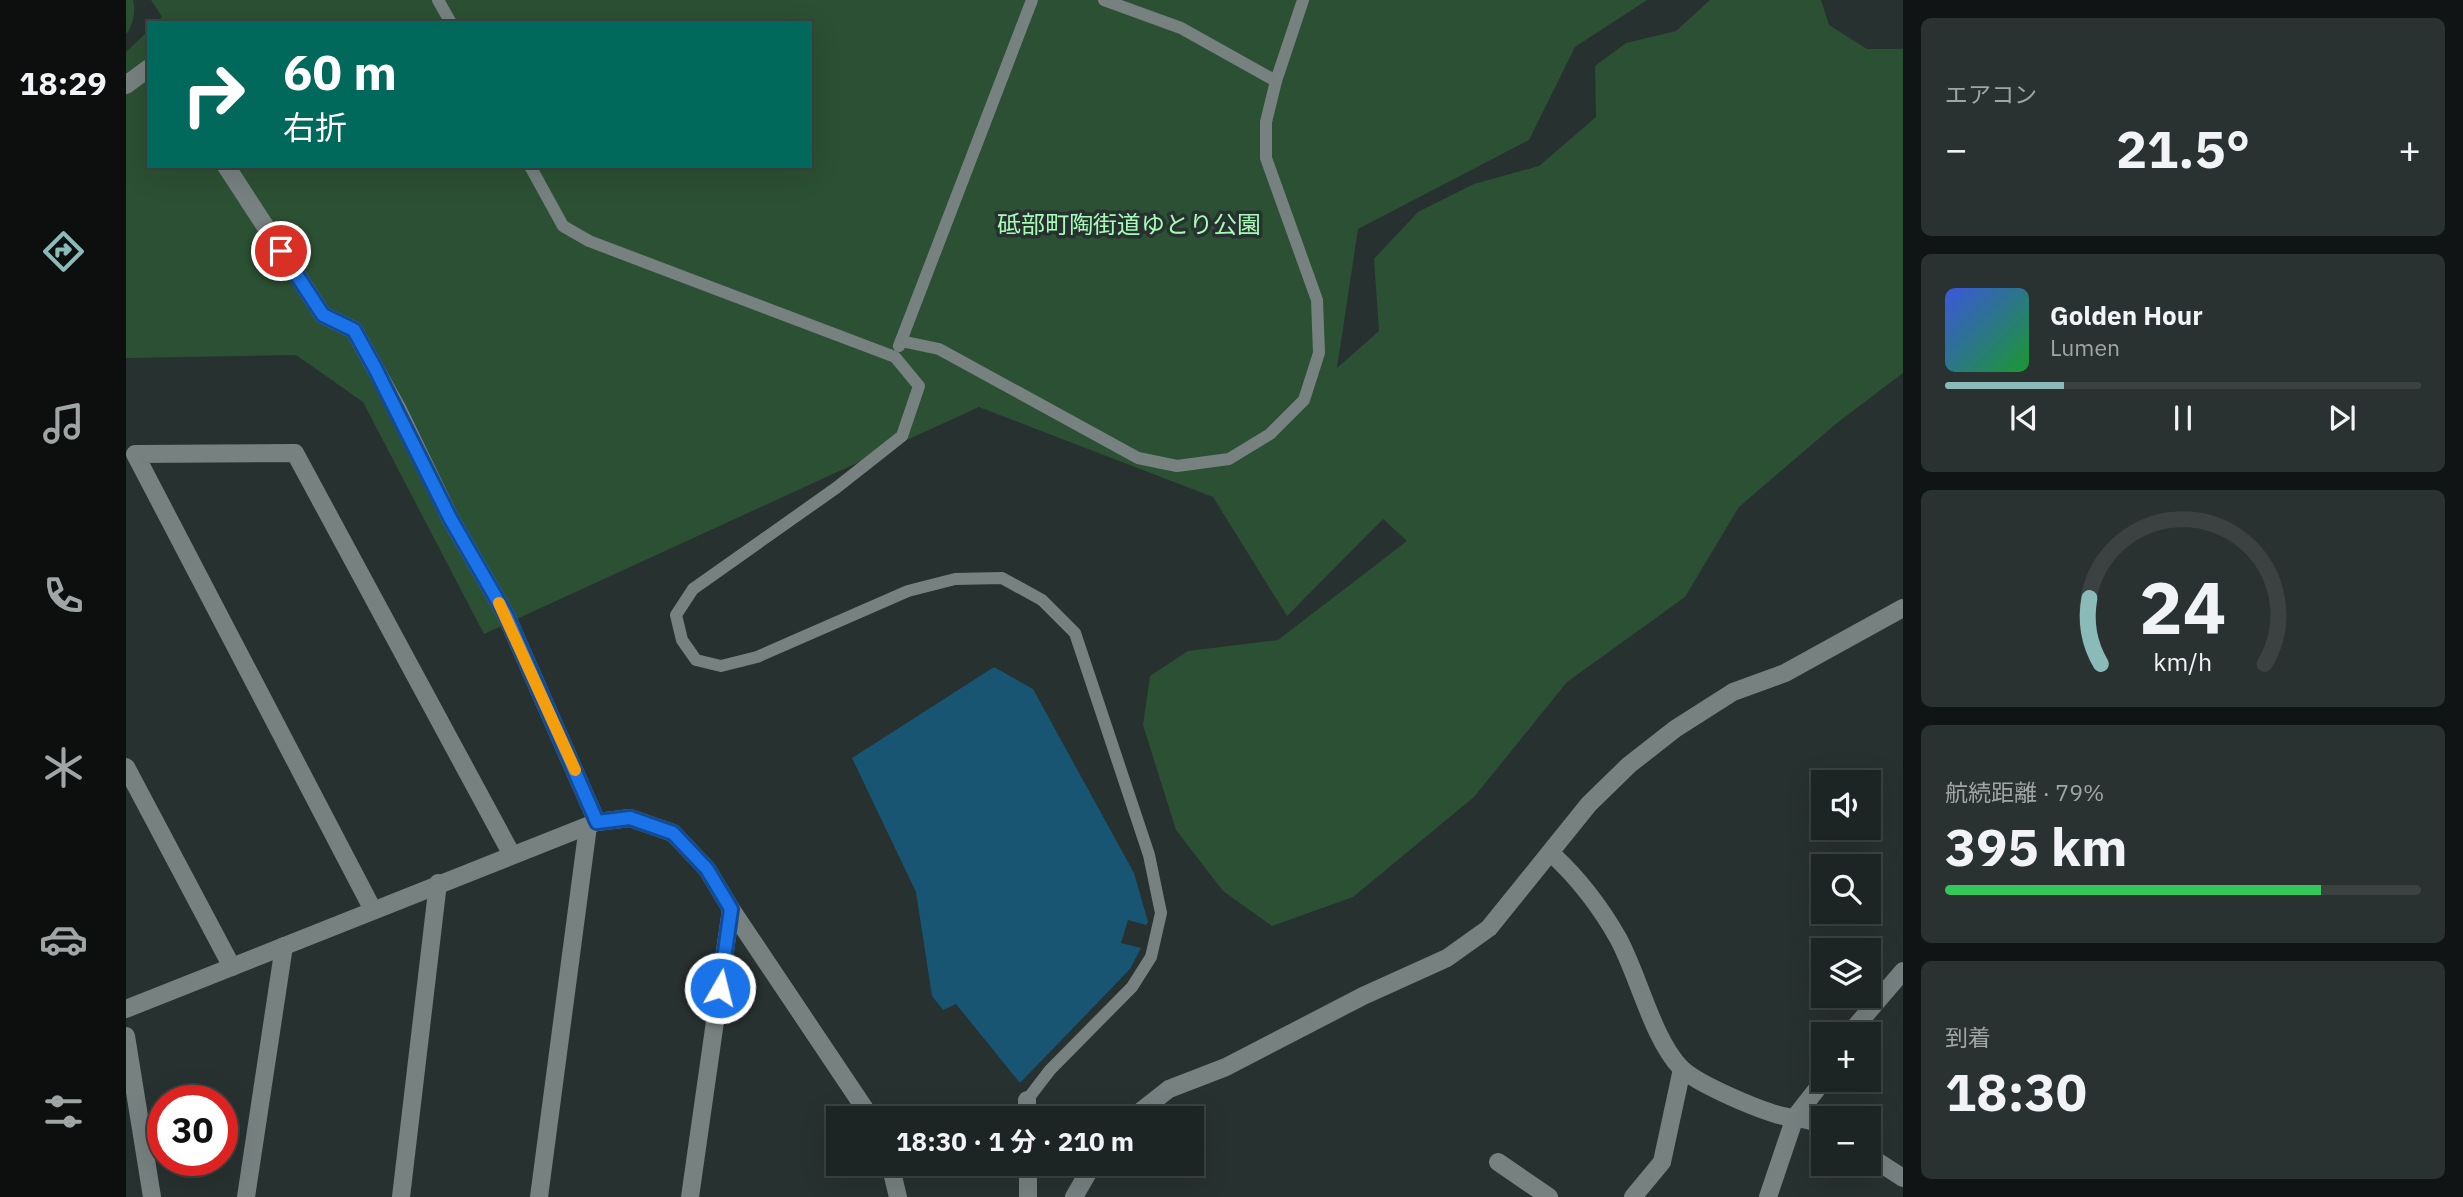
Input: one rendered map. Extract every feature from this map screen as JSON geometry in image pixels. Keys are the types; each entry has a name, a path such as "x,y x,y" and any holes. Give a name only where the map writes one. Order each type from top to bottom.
{"street":[{"path":"126,85 147,69"},
{"path":"227,168 323,315 354,330 397,408 450,518 506,615 593,824 538,1197"},
{"path":"373,910 135,454 295,453 512,855"},
{"path":"1147,1106 1169,1089 1226,1067 1363,996 1447,958 1489,928 1552,854 1589,804 1629,765 1675,729 1733,692 1785,673 1903,608"},
{"path":"126,767 232,967"},
{"path":"126,1009 438,883 593,824 630,818 673,833 707,869 863,1106"},
{"path":"1552,854 1571,872 1618,937 1665,1043 1682,1069 1713,1088 1783,1116 1811,1119"},
{"path":"401,1197 438,883"},
{"path":"690,1197 731,909"},
{"path":"246,1197 284,946"},
{"path":"1859,1022 1903,971"},
{"path":"126,1035 152,1197"},
{"path":"1633,1197 1662,1162 1682,1069"},
{"path":"1768,1197 1795,1117 1815,1092"},
{"path":"1498,1161 1549,1197"},
{"path":"1881,1164 1903,1178"},
{"path":"894,1176 898,1197"},
{"path":"1028,1176 1028,1197"},
{"path":"1074,1197 1086,1176"}],"lane":[{"path":"438,0 450,21"},
{"path":"895,357 1032,0"},
{"path":"1104,0 1181,28 1276,81"},
{"path":"901,341 939,349 1138,458 1177,466 1229,459 1270,435 1304,400 1319,353 1317,300 1266,158 1266,122 1276,81 1303,0"},
{"path":"531,168 563,226 589,241 895,357 919,387 902,436 836,488 694,589 676,615 682,640 696,660 721,666 757,657 908,591 955,579 1002,578 1042,600 1074,633 1149,855 1161,913 1151,957 1132,987 1050,1070 1029,1106"}],"green space":[{"path":"126,0 133,0 134,9 132,23 126,34"},
{"name":"砥部町陶街道ゆとり公園","path":"151,0 1647,0 1575,47 1529,140 1358,229 1337,368 1379,331 1374,259 1418,212 1474,184 1539,166 1596,117 1595,66 1626,43 1676,31 1710,0 1821,0 1829,25 1867,49 1903,49 1903,373 1837,423 1739,507 1685,597 1567,682 1474,797 1353,897 1272,926 1223,891 1176,830 1143,725 1150,676 1188,651 1278,640 1407,541 1383,519 1287,616 1213,497 979,407 484,634 363,402 296,355 126,358 126,52 147,32 147,168 812,168 812,21 158,21 162,17"}],"water":[{"path":"994,667 1033,689 1134,873 1148,922 1146,925 1128,920 1121,943 1141,948 1130,969 1020,1083 956,1004 943,1010 932,996 916,892 852,758"}],"slow traffic":[{"path":"499,603 575,770"}],"route":[{"path":"281,251 323,315 354,330 397,408 450,518 506,615 597,822 630,818 673,833 707,869 731,909 720,988"}]}
